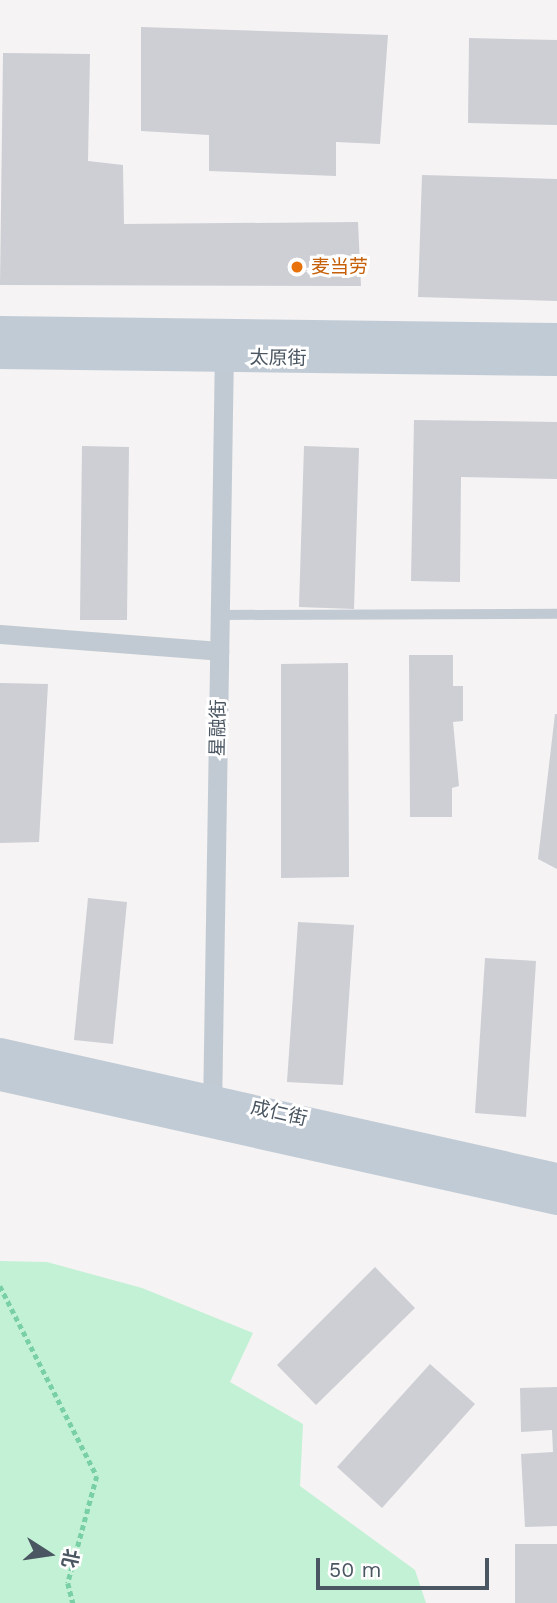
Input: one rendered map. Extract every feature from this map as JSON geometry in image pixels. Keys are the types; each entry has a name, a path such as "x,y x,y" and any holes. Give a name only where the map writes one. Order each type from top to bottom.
{"street":[{"name":"太原街","path":"0,330 557,362"},
{"name":"太原街","path":"0,355 225,345 557,337"},
{"name":"星融街","path":"212,1110 225,345"},
{"path":"0,634 219,651"},
{"name":"成仁街","path":"0,1052 557,1201"},
{"name":"成仁街","path":"0,1077 212,1110 557,1177"}],"lane":[{"path":"220,615 557,614"}],"path":[{"path":"0,1286 97,1476 68,1583 73,1603"}],"green space":[{"path":"0,1261 47,1262 142,1288 253,1333 230,1382 303,1424 300,1486 415,1570 426,1603 0,1603"}],"building":[{"path":"141,27 388,35 380,144 336,142 336,176 209,171 209,135 141,131"},
{"path":"469,38 557,40 557,125 468,123"},
{"path":"3,53 90,54 88,161 123,165 124,224 358,222 361,286 0,285"},
{"path":"422,175 557,179 557,301 418,297"},
{"path":"414,420 557,422 557,479 461,477 460,582 411,581"},
{"path":"82,446 129,447 127,620 80,620"},
{"path":"304,446 359,448 354,609 299,607"},
{"path":"409,655 453,655 453,686 463,686 463,721 453,722 459,786 452,788 452,817 410,817"},
{"path":"348,663 349,877 281,878 281,664"},
{"path":"0,683 48,684 39,842 0,843"},
{"path":"557,714 557,869 538,859"},
{"path":"88,898 127,902 113,1044 74,1040"},
{"path":"298,922 354,925 343,1085 287,1082"},
{"path":"485,958 536,961 526,1117 475,1113"},
{"path":"375,1267 415,1308 316,1405 277,1365"},
{"path":"430,1364 475,1404 382,1508 337,1467"},
{"path":"557,1387 557,1526 525,1527 521,1454 553,1452 552,1430 521,1432 520,1388"},
{"path":"515,1544 557,1544 557,1603 515,1603"}],"place":[{"name":"麦当劳","path":"297,267"}]}
